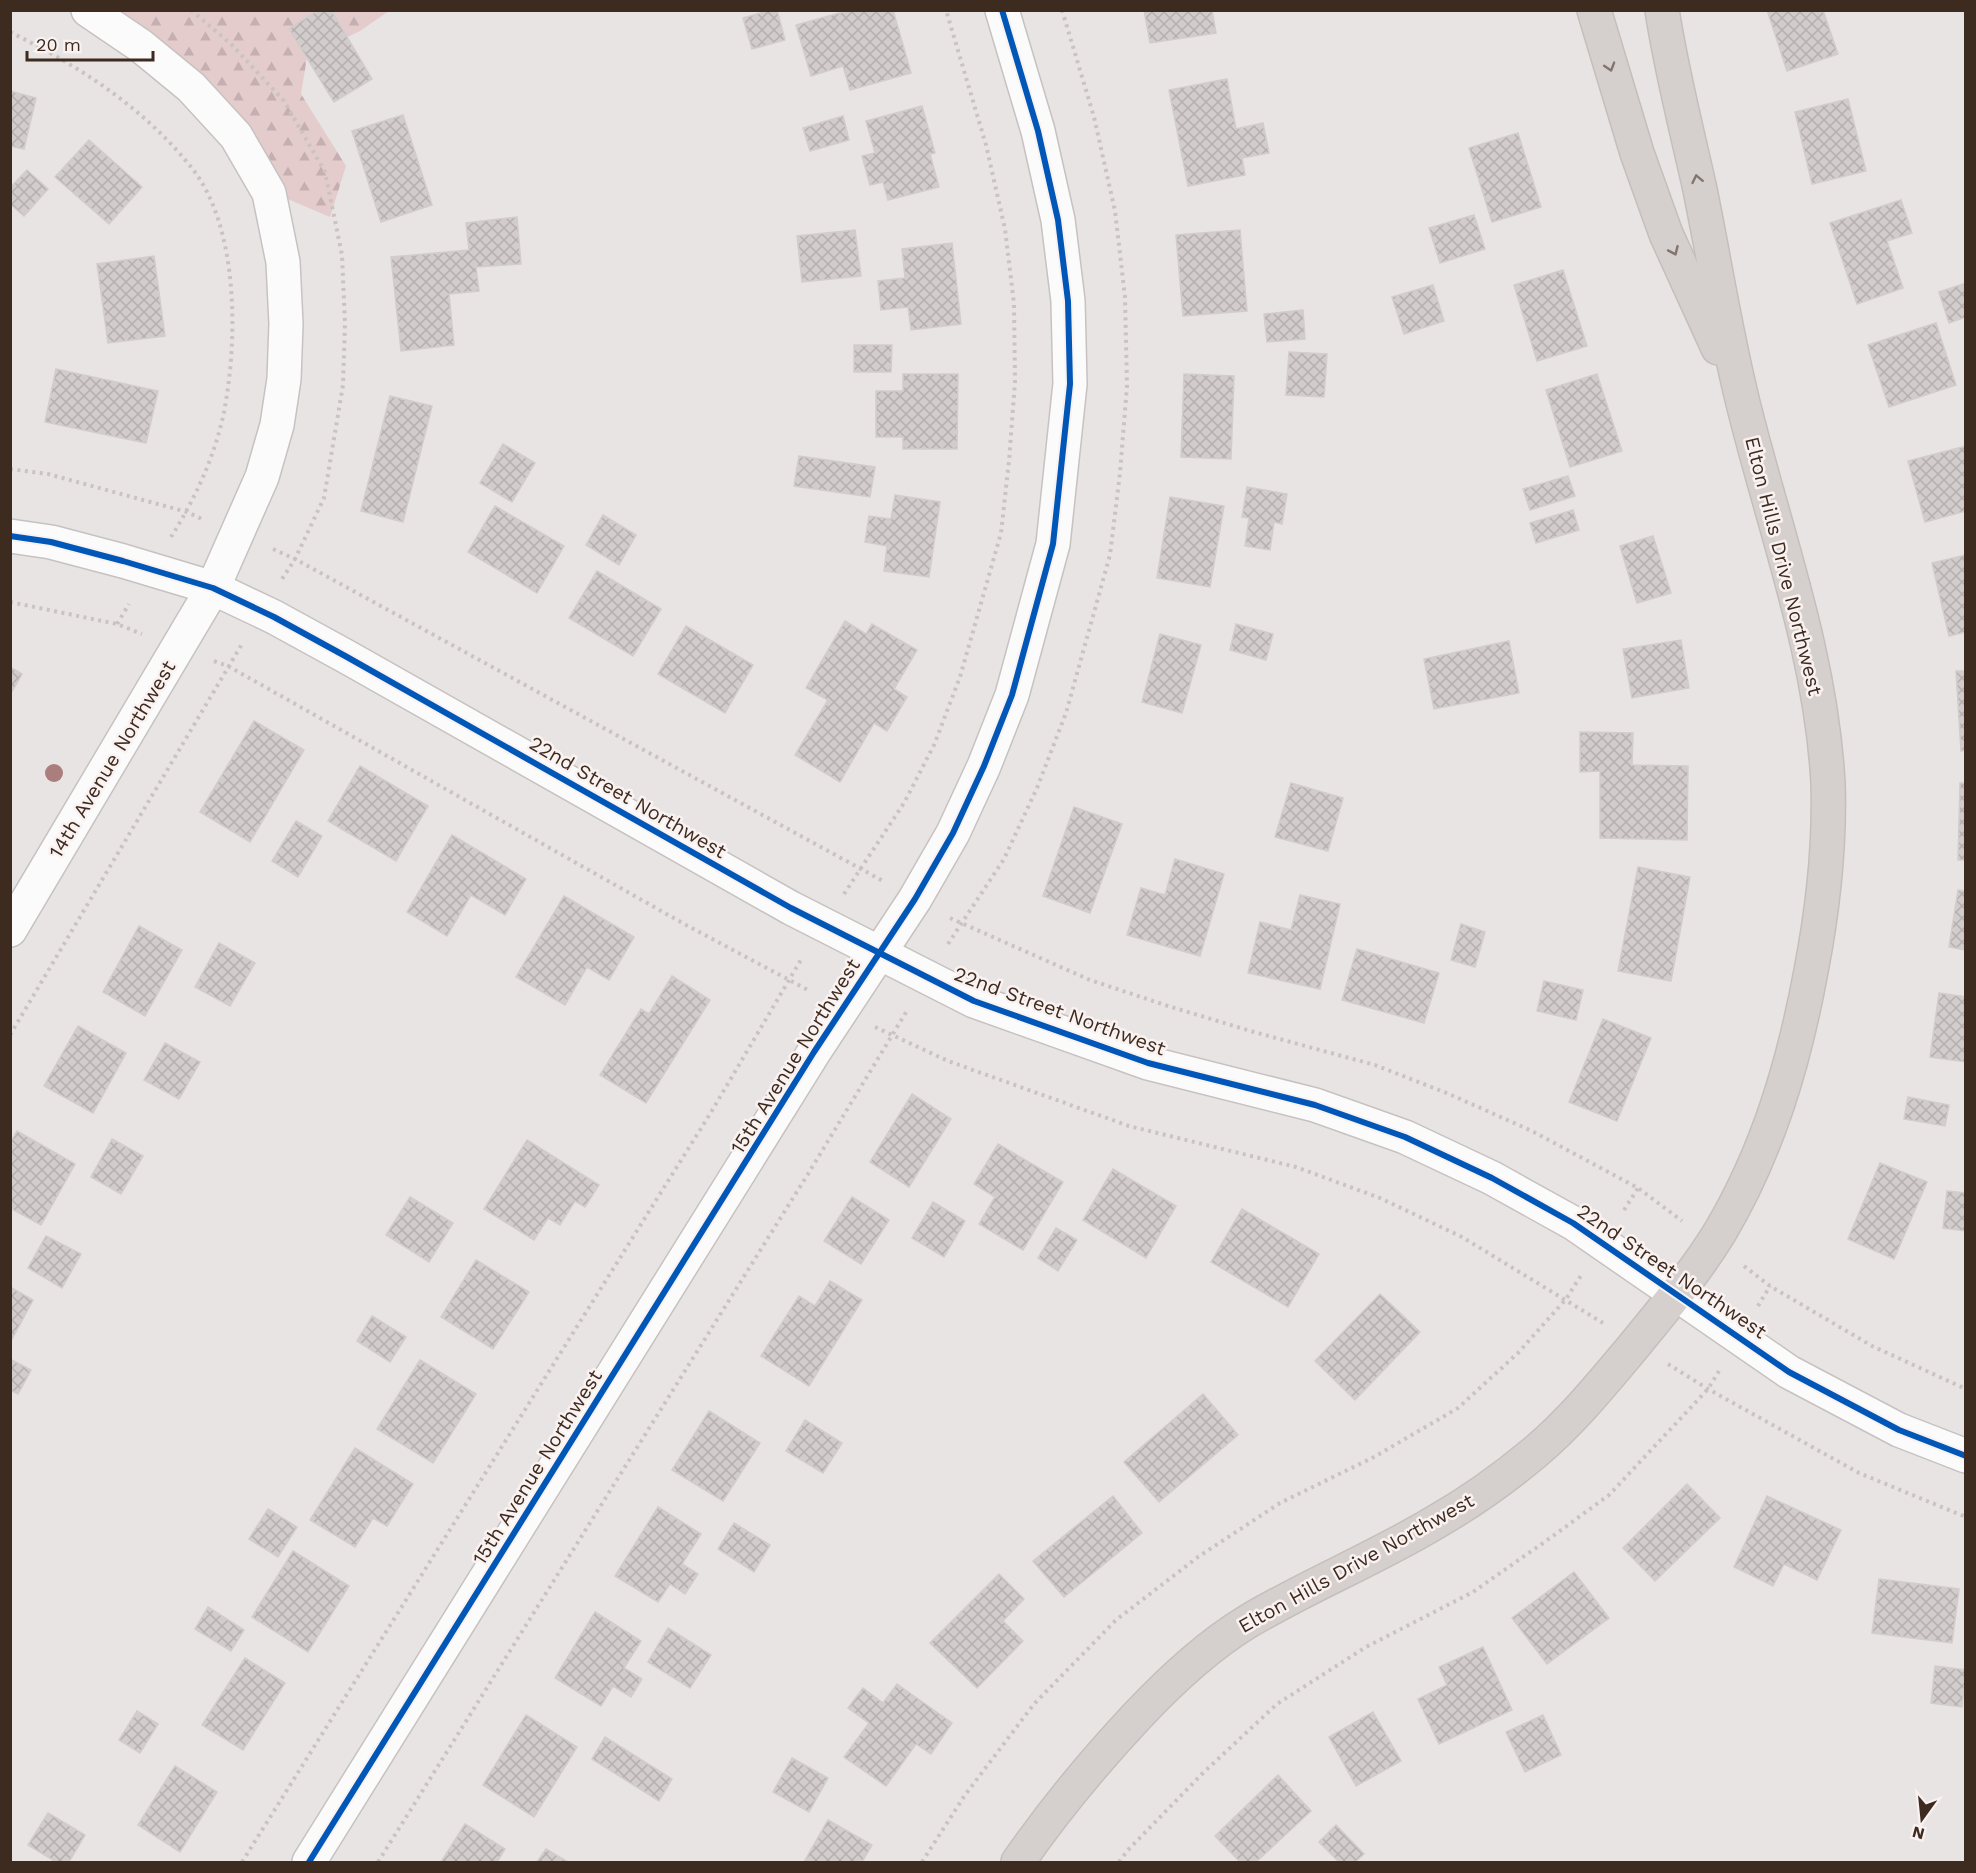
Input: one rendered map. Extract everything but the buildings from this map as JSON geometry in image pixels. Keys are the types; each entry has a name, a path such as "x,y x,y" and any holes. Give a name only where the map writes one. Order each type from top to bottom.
{"main road":[{"name":"Elton Hills Drive Northwest","path":"1594,10 1636,153 1666,234 1742,401"},
{"name":"Elton Hills Drive Northwest","path":"1018,1863 1065,1796 1159,1693 1212,1646 1247,1622 1434,1524 1497,1482 1539,1449 1581,1408 1678,1294 1718,1236 1746,1184 1779,1104 1806,998 1818,938 1826,868 1828,784 1824,741 1814,677 1784,550 1742,401 1662,10"}],"street":[{"name":"14th Avenue Northwest","path":"10,930 213,588 262,477 277,425 284,379 286,324 283,262 269,193 236,136 191,87 141,46 88,10"},
{"name":"15th Avenue Northwest","path":"309,1863 814,1052 915,899 953,833 984,766 1011,694 1053,544 1070,384 1068,301 1058,220 1038,131 1002,10"},
{"name":"22nd Street Northwest","path":"10,536 62,545 213,588 274,617 780,902 974,1001 1148,1063 1315,1105 1405,1137 1492,1178 1573,1223 1789,1372 1899,1430 1965,1456"}],"path":[{"path":"294,559 860,869 904,803 934,745 960,677 1000,533 1009,461 1015,382 1014,304 1005,229 986,145 946,10"},
{"path":"10,32 55,54 109,89 153,126 192,168 217,212 229,269 232,324 230,373 224,413 210,459 187,512 48,474 10,469"},
{"path":"10,602 117,624"},
{"path":"10,1035 228,666 676,919 789,979 704,1124 242,1863"},
{"path":"961,924 1090,980 1254,1032 1375,1065 1449,1094 1532,1131 1638,1188"},
{"path":"378,1863 892,1036 948,1061 1130,1126 1296,1167 1380,1198 1462,1237 1566,1299 1518,1353 1458,1408 1374,1457 1280,1503 1198,1557 1116,1620 1035,1704 965,1795 922,1863"},
{"path":"1770,1286 1872,1346 1965,1389"},
{"path":"1119,1863 1128,1850 1202,1774 1277,1704 1366,1647 1473,1592 1609,1496 1708,1389 1859,1473 1965,1517"}],"green space":[{"path":"120,11 389,11 360,31 307,57 301,94 346,166 330,217 290,200 231,124"}],"cycle path":[{"path":"309,1862 814,1052 915,899 953,833 984,766 1012,695 1053,544 1070,384 1068,301 1058,220 1038,131 1002,10"},
{"path":"10,536 51,542 213,588 274,617 791,908 974,1001 1148,1063 1315,1105 1405,1137 1492,1178 1573,1223 1789,1372 1899,1430 1966,1456"}]}
